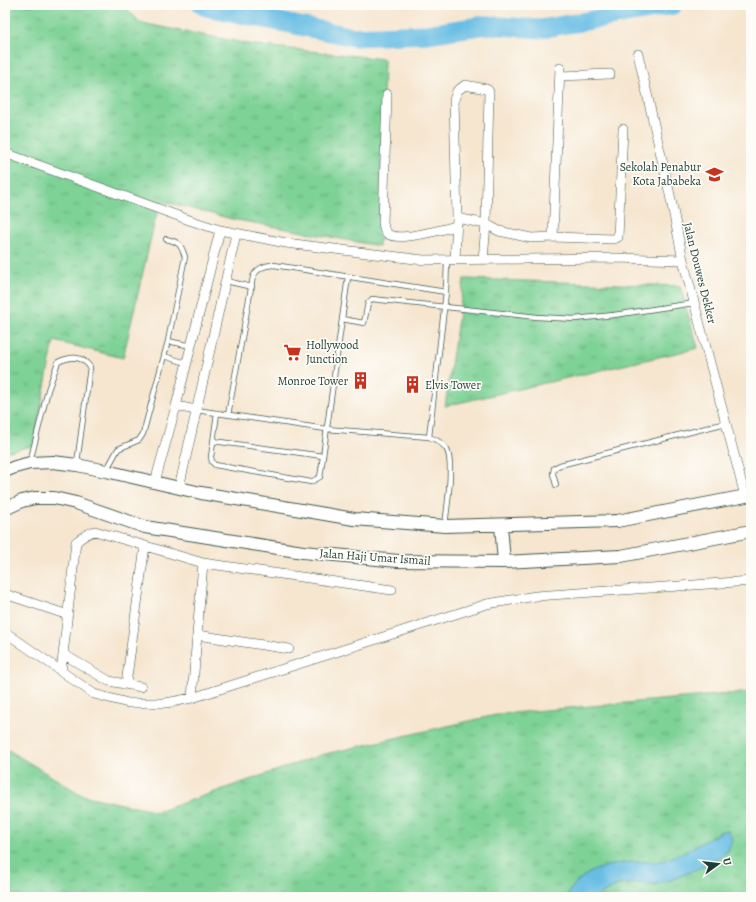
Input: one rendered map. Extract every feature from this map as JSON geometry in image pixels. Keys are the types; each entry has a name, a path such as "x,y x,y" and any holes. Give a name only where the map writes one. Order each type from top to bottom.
{"main road":[{"path":"5,471 30,463 53,462 77,465 201,493 354,519 445,526 617,521 748,496"},
{"name":"Jalan Haji Umar Ismail","path":"5,509 22,501 35,498 54,498 76,503 145,527 303,552 398,561 504,562 621,556 751,531"},
{"path":"501,525 504,562"}],"street":[{"name":"Jalan Douwes Dekker","path":"638,54 683,260 726,422 748,496"},
{"path":"553,237 560,72 610,74"},
{"path":"451,259 457,222 454,100 457,91 465,85 486,89 489,92 486,224 483,260"},
{"path":"387,94 383,223 384,230 387,234 394,237 420,234 457,222 486,224 499,231 531,238 553,237 614,239 618,237 623,129"},
{"path":"5,153 220,230 286,243 423,260 617,258 683,260"},
{"path":"155,482 176,406 220,230"},
{"path":"179,488 236,234"},
{"path":"176,406 196,410"},
{"path":"61,672 76,542 81,538 95,532 203,563 392,590"},
{"path":"126,684 145,546"},
{"path":"192,698 203,563"},
{"path":"5,632 94,694 128,703 166,703 192,698 487,604 536,596 751,581"},
{"path":"5,594 68,615"},
{"path":"197,635 290,650"},
{"path":"63,654 109,680 141,687"}],"lane":[{"path":"106,471 118,449 139,440 143,434 164,356 185,257 181,246 174,241 166,239"},
{"path":"429,437 451,259"},
{"path":"228,415 255,271 268,265 446,292"},
{"path":"216,413 211,457 212,462 215,465 311,482 320,477 348,277"},
{"path":"226,280 252,287"},
{"path":"342,319 364,323 368,303 372,299 537,317 575,319 614,315 694,303"},
{"path":"168,340 191,346"},
{"path":"164,356 186,363"},
{"path":"30,463 48,390 58,362 66,358 77,358 85,361 90,367 77,465"},
{"path":"196,410 326,429 429,437 435,439 447,450 449,457 449,495 445,526"},
{"path":"556,485 553,474 554,468 560,465 726,422"},
{"path":"213,441 323,456"}],"green space":[{"path":"5,5 123,5 141,23 254,45 384,59 379,246 232,219 162,201 155,220 123,358 54,341 33,446 5,452"},
{"path":"464,279 680,286 698,348 445,406"},
{"path":"751,692 751,897 5,897 5,748 82,795 157,812 321,755 500,714"}],"water":[{"path":"722,831 729,831 732,840 728,851 708,864 671,880 655,884 633,883 618,885 596,897 567,897 579,880 596,870 616,864 661,861 685,852"}],"waterway":[{"path":"202,5 354,37 427,34 486,25 540,29 673,5"}],"place":[{"name":"Sekolah Penabur Kota Jababeka","path":"714,174"},
{"name":"Hollywood Junction","path":"293,352"},
{"name":"Monroe Tower","path":"361,381"},
{"name":"Elvis Tower","path":"412,385"}]}
